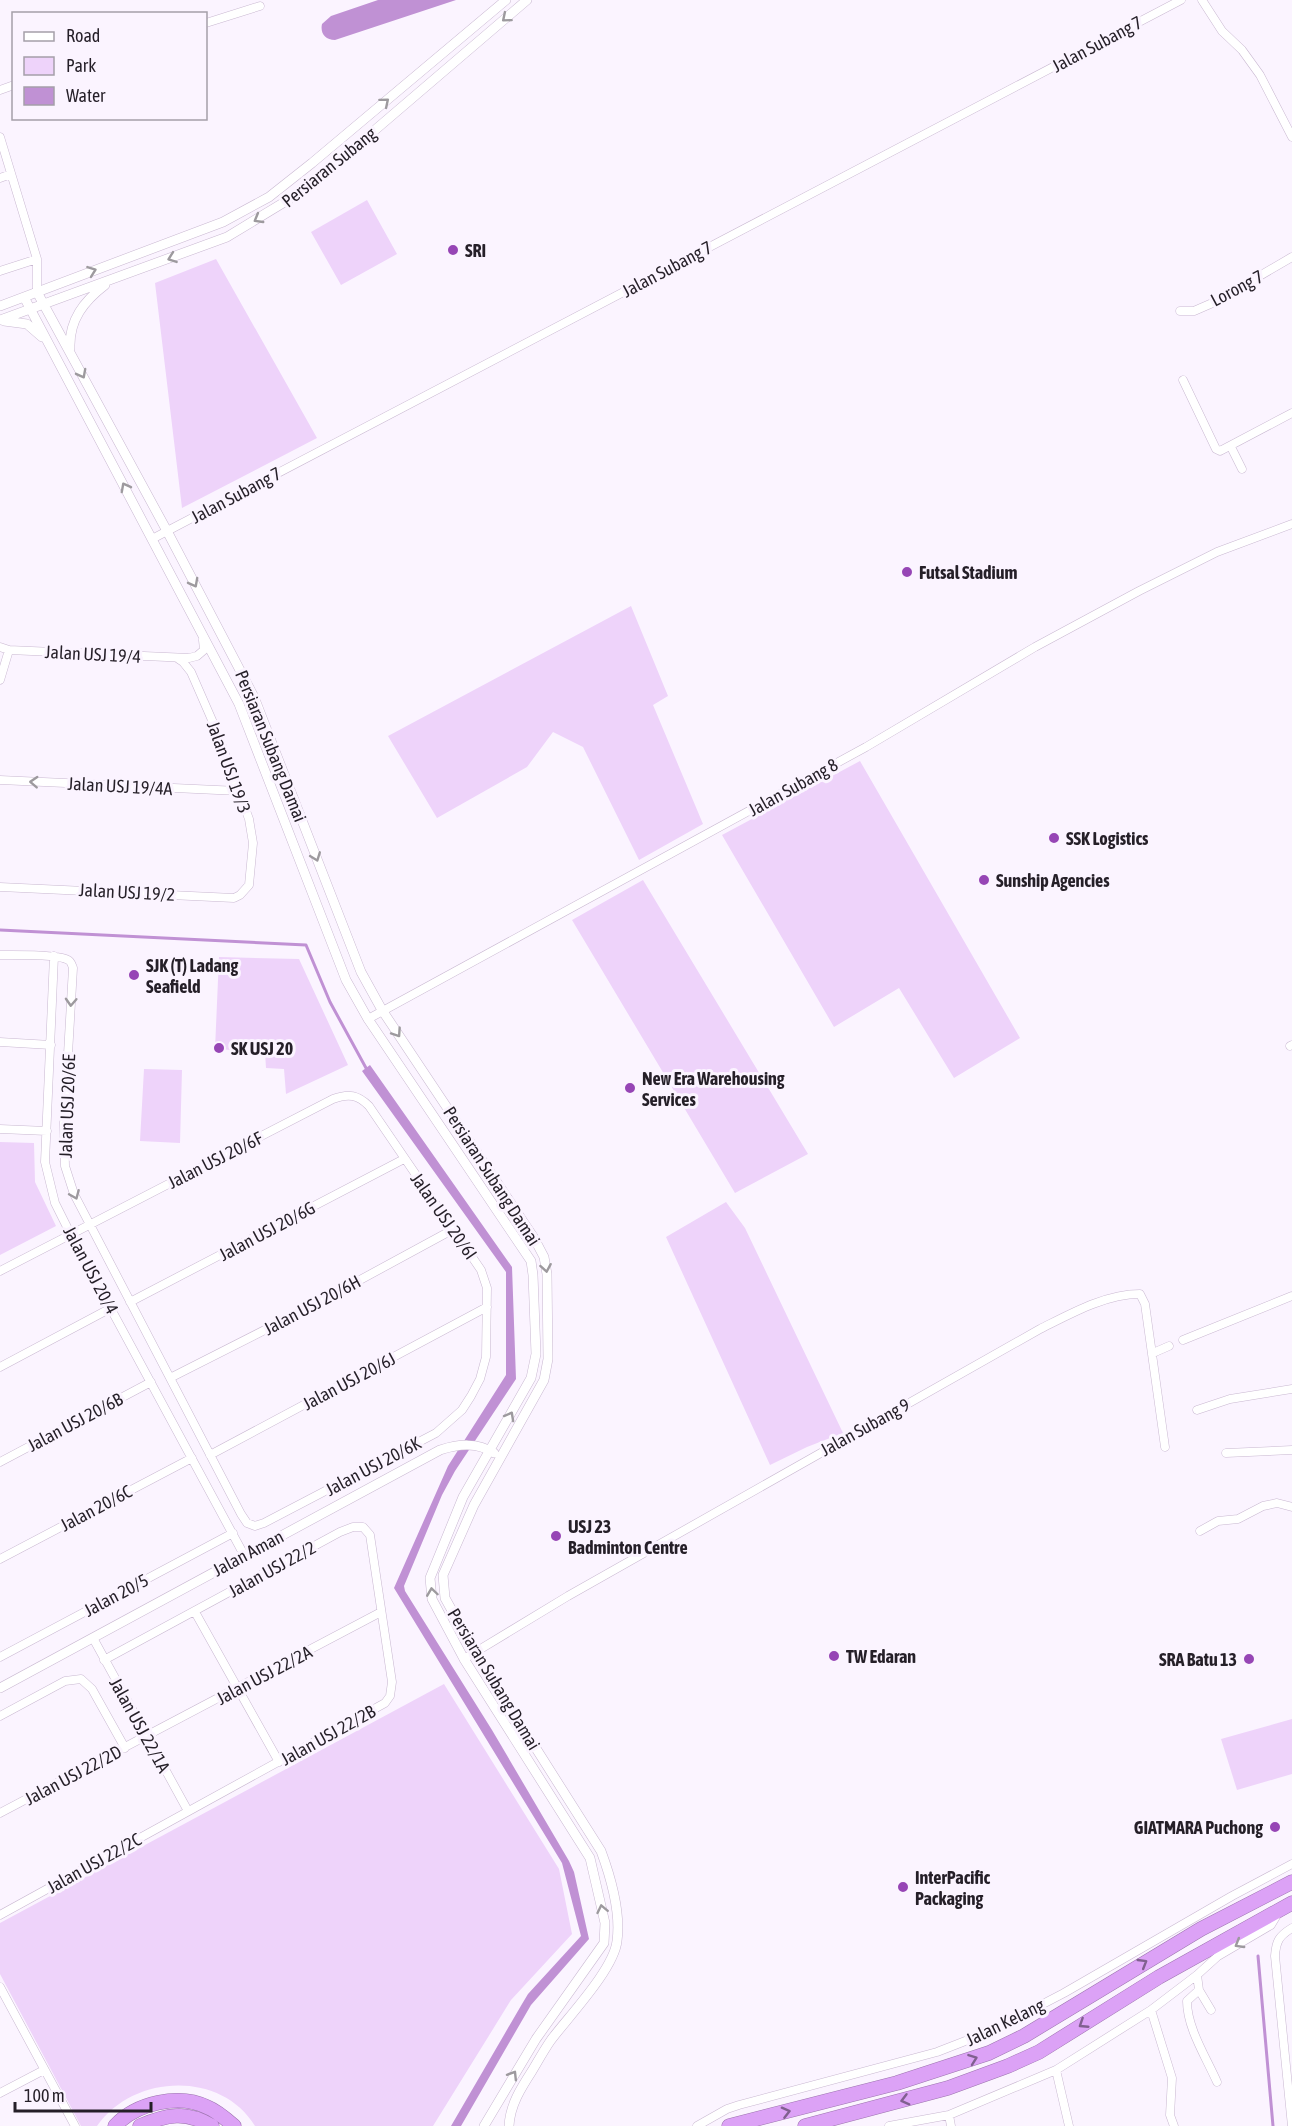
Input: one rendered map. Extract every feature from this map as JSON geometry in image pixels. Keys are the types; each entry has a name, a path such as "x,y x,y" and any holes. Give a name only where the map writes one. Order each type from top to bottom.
{"highway":[{"path":"729,2126 897,2083 989,2053 1024,2036 1201,1929 1292,1882"},
{"path":"805,2126 941,2090 1008,2066 1039,2052 1159,1977 1292,1903"},
{"path":"115,2126 134,2111 169,2101 188,2101 207,2106 231,2123"},
{"path":"140,2126 174,2115 190,2117 212,2126"}],"street":[{"name":"Persiaran Subang","path":"0,306 224,222 269,197 506,0"},
{"name":"Persiaran Subang","path":"0,321 226,237 281,206 324,175 526,0"},
{"name":"Jalan Subang 7","path":"152,539 1181,0"},
{"path":"1202,0 1222,31 1242,50 1260,75 1292,137"},
{"path":"207,23 260,6"},
{"path":"0,137 37,259 37,292"},
{"path":"312,163 324,175"},
{"path":"0,178 11,174"},
{"name":"Lorong 7","path":"1180,311 1194,311 1217,301 1292,257"},
{"path":"0,271 37,259"},
{"path":"70,351 69,334 75,316 92,295 112,279"},
{"name":"Persiaran Subang Damai","path":"37,292 254,697 361,972 382,1010 534,1238 544,1257 548,1274 548,1348 544,1380 474,1504 443,1575 445,1598 475,1652 601,1851 607,1866 618,1919 617,1943 609,1964 549,2043 521,2089 511,2110 509,2126"},
{"name":"Persiaran Subang Damai","path":"24,297 239,704 346,980 368,1019 531,1261 536,1354 531,1378 488,1449 463,1497 430,1578 432,1599 464,1659 590,1858 605,1923 604,1943 536,2039 484,2126"},
{"path":"0,321 27,324 38,332 51,348"},
{"path":"1182,380 1216,449 1220,452 1292,413"},
{"path":"1231,447 1242,469"},
{"name":"Jalan Subang 8","path":"368,1019 866,747 1073,626 1217,552 1292,524"},
{"path":"177,658 197,656 205,646 201,633"},
{"path":"0,680 4,649"},
{"name":"Jalan USJ 19/4","path":"4,649 177,658"},
{"name":"Jalan USJ 19/3","path":"177,658 191,672 215,727 249,819 253,843 249,885"},
{"name":"Jalan USJ 19/4A","path":"0,780 239,791"},
{"name":"Jalan USJ 19/2","path":"0,887 234,898 249,885"},
{"path":"0,955 54,956"},
{"name":"Jalan USJ 20/4","path":"54,956 45,1162 47,1175 56,1203 71,1235 244,1555"},
{"name":"Jalan USJ 20/6E","path":"54,956 68,959 73,968 64,1123 65,1166 74,1194 241,1514"},
{"path":"0,1042 51,1045"},
{"name":"Jalan USJ 20/6I","path":"341,1096 350,1095 363,1100 369,1106 481,1270 487,1288 484,1368"},
{"name":"Jalan USJ 20/6F","path":"0,1270 341,1096"},
{"path":"0,1129 47,1131"},
{"name":"Jalan USJ 20/6G","path":"130,1302 404,1159"},
{"name":"Jalan USJ 20/6H","path":"170,1378 312,1306 453,1230"},
{"name":"Jalan Subang 9","path":"464,1659 568,1596 1040,1329 1110,1299 1128,1294 1140,1294 1147,1314 1166,1447"},
{"path":"1184,1340 1292,1299"},
{"name":"Jalan USJ 20/6J","path":"210,1455 487,1307"},
{"path":"0,1367 111,1308"},
{"path":"1153,1353 1169,1346"},
{"name":"Jalan USJ 20/6K","path":"241,1514 247,1523 255,1526 264,1523 436,1433 462,1410 484,1368"},
{"name":"Jalan USJ 20/6B","path":"0,1462 151,1382"},
{"path":"1197,1410 1230,1399 1292,1389"},
{"name":"Jalan Aman","path":"1,1685 93,1638 440,1450 469,1445 488,1449"},
{"path":"488,1449 501,1458"},
{"path":"1226,1454 1292,1450"},
{"name":"Jalan 20/6C","path":"0,1559 192,1458"},
{"path":"1200,1531 1218,1521 1238,1519 1263,1506 1277,1503 1292,1507"},
{"name":"Jalan USJ 22/2","path":"104,1660 353,1527 363,1527 370,1535 374,1548 381,1612"},
{"name":"Jalan 20/5","path":"0,1658 233,1533"},
{"path":"195,1612 279,1762"},
{"name":"Jalan USJ 22/2A","path":"147,1736 381,1612"},
{"name":"Jalan USJ 22/2B","path":"188,1811 385,1703 390,1696 392,1682 381,1612"},
{"name":"Jalan USJ 22/1A","path":"93,1638 188,1811"},
{"path":"0,1716 65,1682 81,1679 92,1689 125,1748"},
{"name":"Jalan USJ 22/2D","path":"0,1814 147,1736"},
{"name":"Jalan USJ 22/2C","path":"0,1915 188,1811"},
{"name":"Jalan Kelang","path":"697,2126 727,2109 756,2099 937,2052 991,2031 1064,1993 1292,1864"},
{"path":"889,2126 949,2115 1056,2070 1151,2010 1218,1956 1271,1925 1279,1910"},
{"path":"1292,1928 1280,1936 1276,1942 1275,1956 1292,2126"},
{"path":"1197,1975 1199,1990 1211,2010"},
{"path":"1,1989 75,2126"},
{"path":"1199,1990 1187,2001 1187,2007 1193,2030 1217,2082"},
{"path":"1151,2010 1172,2078 1170,2115 1174,2126"},
{"path":"0,2093 44,2070"},
{"path":"1056,2070 1069,2126"},
{"path":"949,2115 951,2126"}],"green space":[{"path":"367,200 397,254 341,285 311,232"},
{"path":"216,259 317,438 182,508 155,283"},
{"path":"631,606 668,696 653,705 703,824 639,860 583,747 553,732 527,767 437,818 388,736"},
{"path":"860,761 1020,1038 954,1078 899,988 834,1027 722,835"},
{"path":"643,880 808,1154 735,1193 572,920"},
{"path":"219,957 299,959 348,1065 286,1094 284,1069 266,1068 265,1052 215,1049"},
{"path":"144,1069 182,1070 180,1143 140,1141"},
{"path":"0,1142 34,1143 35,1182 56,1226 0,1255"},
{"path":"726,1202 745,1228 843,1433 770,1465 666,1237"},
{"path":"444,1684 559,1869 572,1934 511,2000 433,2126 255,2126 240,2108 221,2095 200,2088 177,2086 154,2088 132,2096 113,2109 97,2126 81,2126 0,1974 0,1923"},
{"path":"1292,1719 1292,1774 1237,1790 1221,1739"}],"water":[{"path":"378,0 456,0 335,40 328,39 324,35 322,24 331,16"},
{"path":"370,1065 512,1267 516,1379 455,1471 442,1495 404,1586 405,1591 492,1730 569,1861 574,1872 589,1939 531,2005 461,2126 451,2126 528,1994 581,1936 562,1863 394,1588 448,1466 506,1375 506,1272 362,1071"}],"waterway":[{"path":"0,930 306,945 330,1002 366,1068"},
{"path":"1258,1956 1273,2126"}],"place":[{"name":"SRI","path":"453,250"},
{"name":"Futsal Stadium","path":"907,572"},
{"name":"SSK Logistics","path":"1054,838"},
{"name":"Sunship Agencies","path":"984,880"},
{"name":"SJK (T) Ladang Seafield","path":"134,975"},
{"name":"SK USJ 20","path":"219,1048"},
{"name":"New Era Warehousing Services","path":"630,1088"},
{"name":"USJ 23 Badminton Centre","path":"556,1536"},
{"name":"TW Edaran","path":"834,1656"},
{"name":"SRA Batu 13","path":"1249,1659"},
{"name":"GIATMARA Puchong","path":"1275,1827"},
{"name":"InterPacific Packaging","path":"903,1887"}]}
